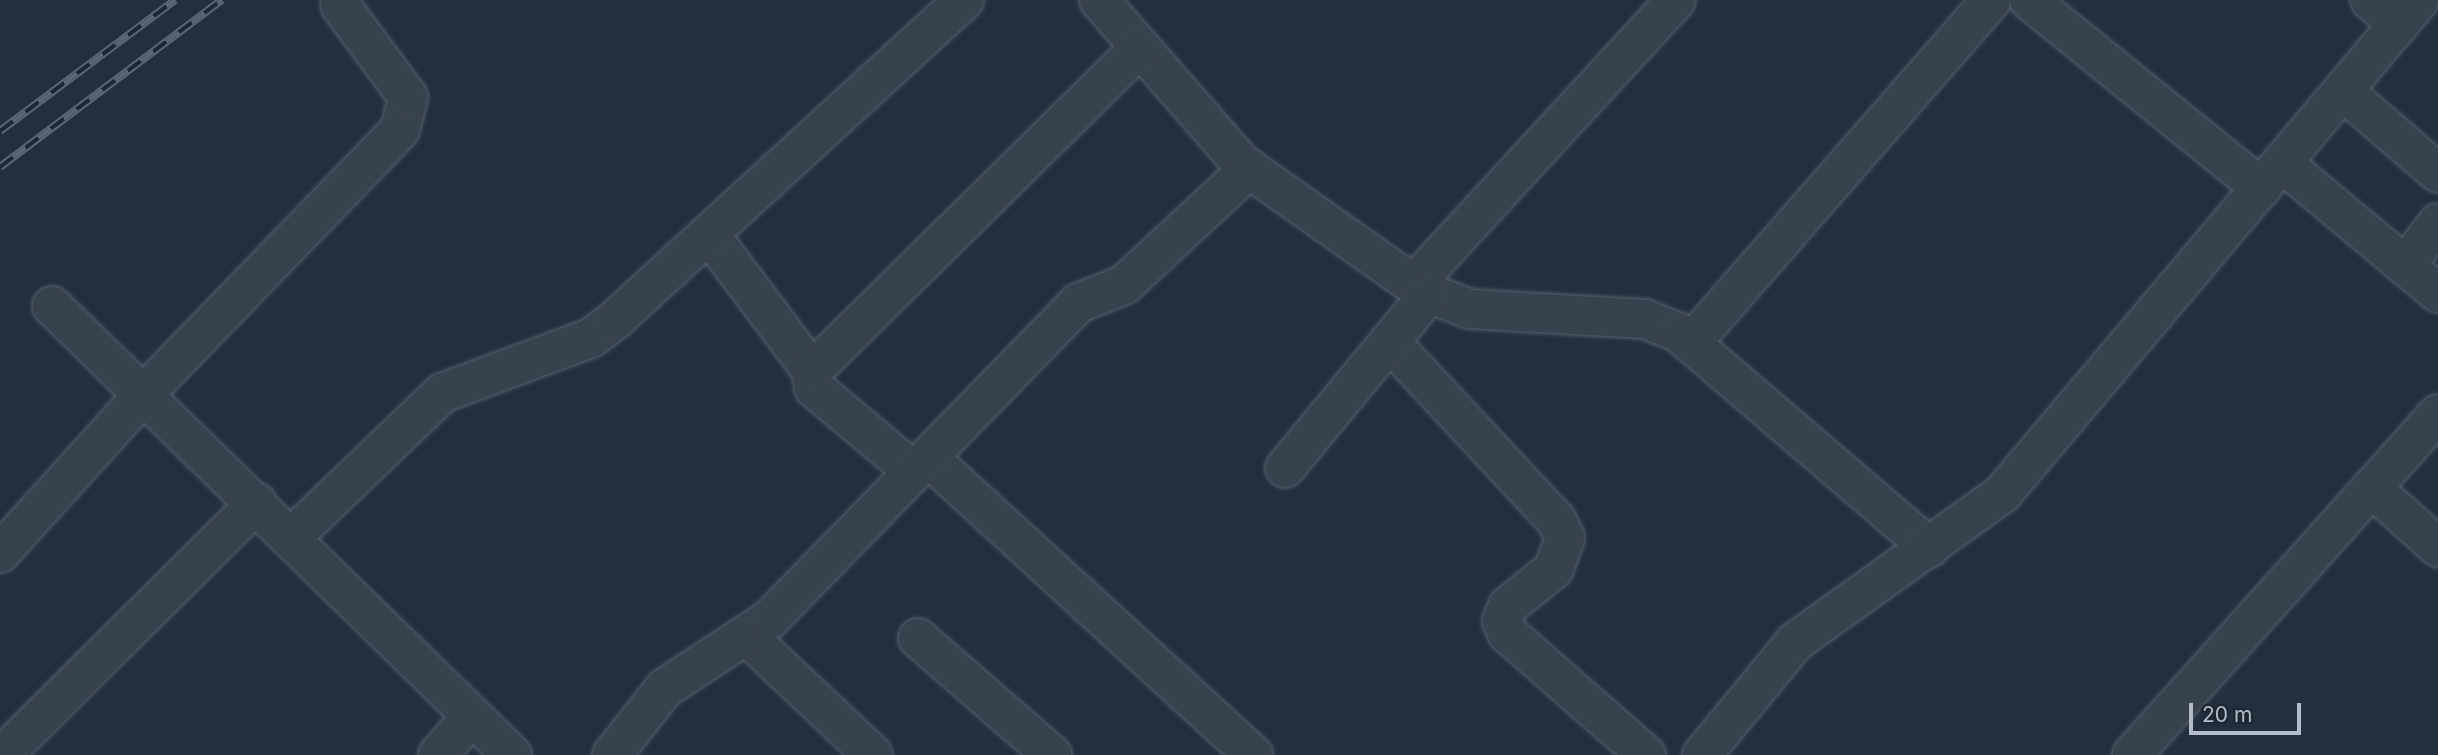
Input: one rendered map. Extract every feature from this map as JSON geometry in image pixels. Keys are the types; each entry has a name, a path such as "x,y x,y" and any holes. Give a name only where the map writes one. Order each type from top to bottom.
{"street":[{"path":"292,537 442,393 591,338 709,234 964,0"},
{"path":"1099,0 1250,169 1422,289 1470,309 1644,319 1693,341 1930,548"},
{"path":"1285,468 1390,342 1422,289 1676,0"},
{"path":"1693,341 1991,0"},
{"path":"2029,0 2271,176 2405,266 2438,293"},
{"path":"1702,755 1796,642 2002,494 2409,12 2370,0"},
{"path":"0,553 144,394 400,131 408,97 340,5"},
{"path":"812,371 1140,47"},
{"path":"2343,91 2438,173"},
{"path":"612,755 665,688 749,638 1078,303 1124,285 1250,169"},
{"path":"2405,266 2438,223"},
{"path":"709,234 812,371 814,388 920,464 1253,755"},
{"path":"52,306 292,537 512,755"},
{"path":"1390,342 1557,521 1564,538 1554,569 1508,606 1502,621 1507,633 1646,755"},
{"path":"2132,755 2438,414"},
{"path":"2372,488 2438,547"},
{"path":"3,755 257,503"},
{"path":"749,638 873,755"},
{"path":"918,638 1052,755"},
{"path":"438,755 472,716"}],"railway":[{"path":"0,131 175,0"},
{"path":"0,167 222,0"}]}
